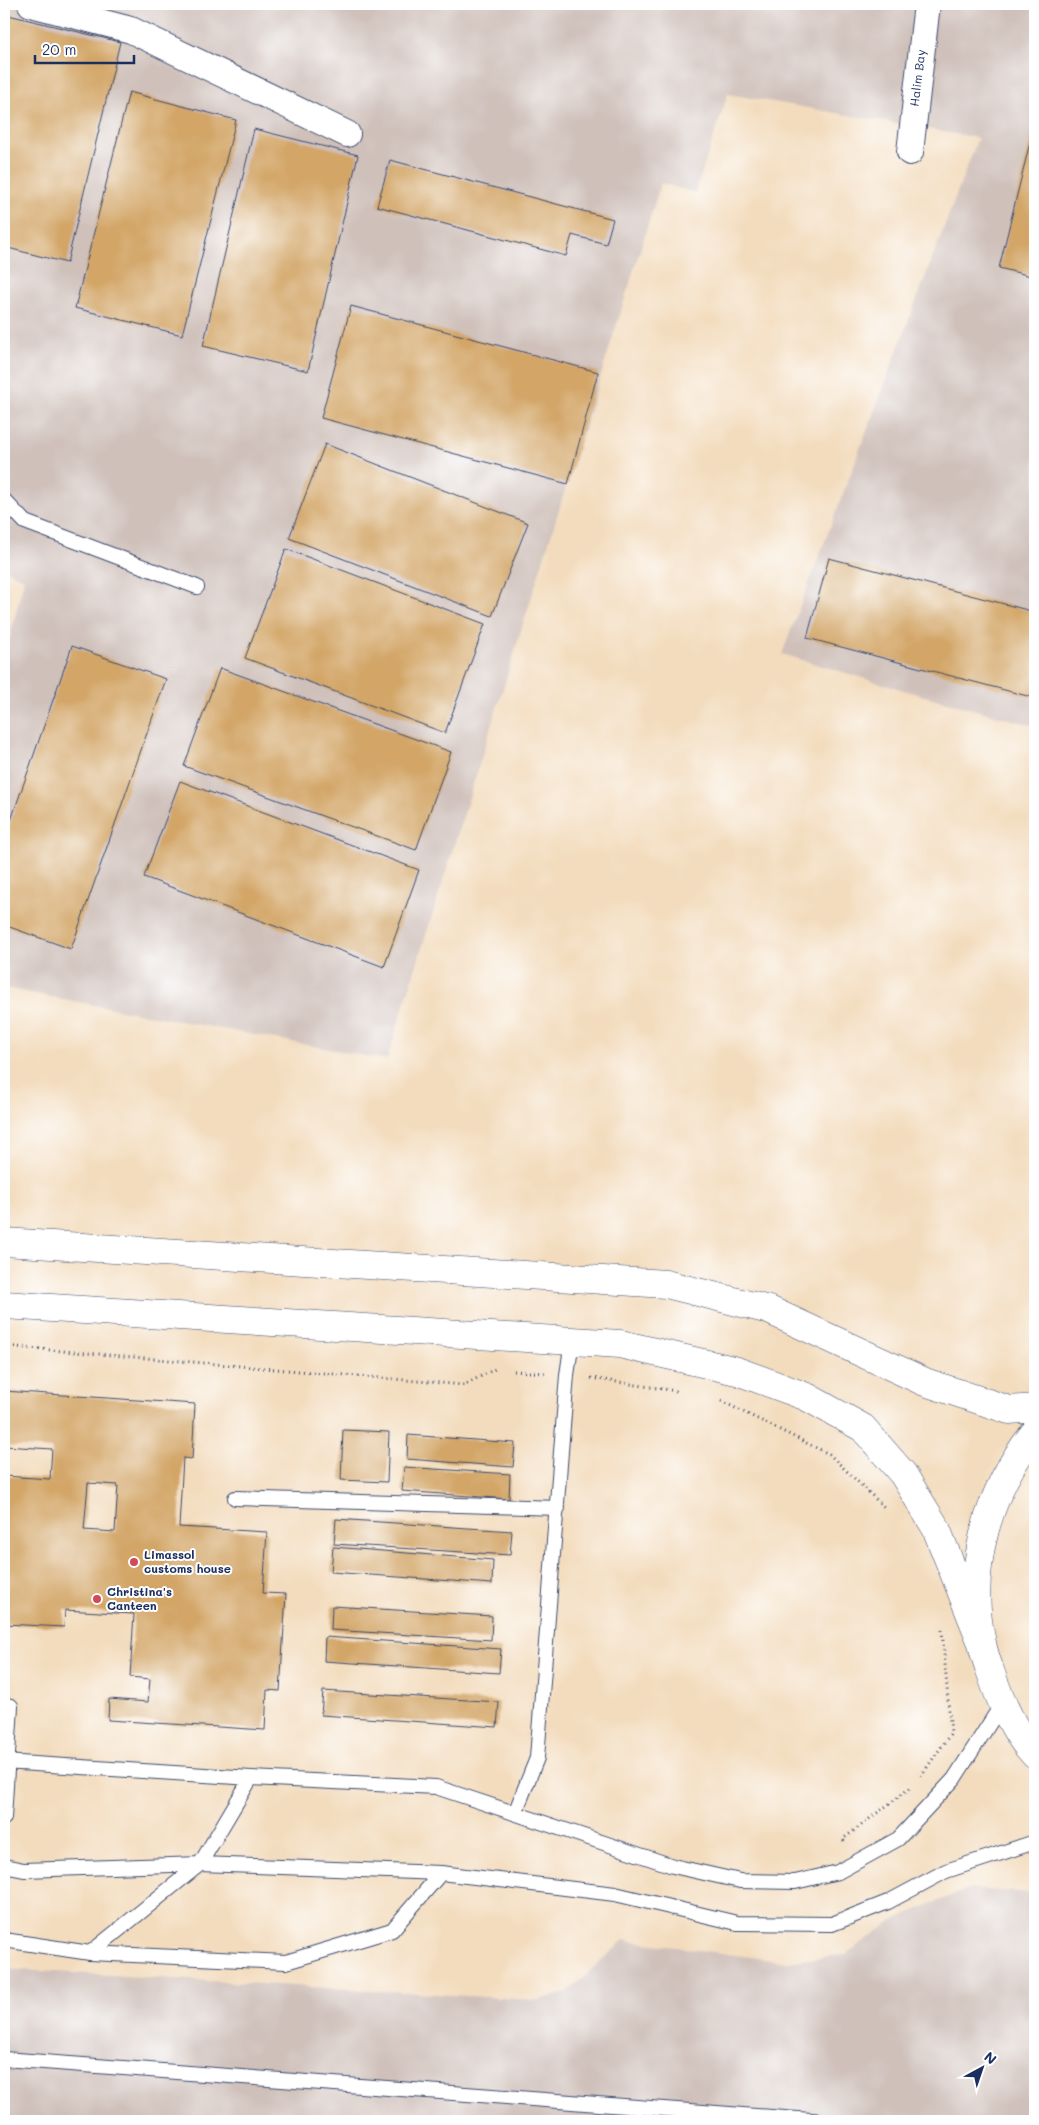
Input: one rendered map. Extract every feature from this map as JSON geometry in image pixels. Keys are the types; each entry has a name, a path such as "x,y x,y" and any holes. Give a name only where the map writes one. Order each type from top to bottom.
{"main road":[{"path":"4,1242 666,1284 770,1310 925,1382 1009,1410 1035,1408"},
{"path":"4,1306 620,1344 737,1370 807,1397 862,1428 903,1474 936,1528 982,1643 1002,1704 1035,1755"},
{"path":"982,1643 977,1606 978,1569 984,1532 996,1497 1008,1472 1035,1432"}],"street":[{"path":"31,4 132,30 347,134"},
{"name":"Halim Bay","path":"910,152 927,4"}],"lane":[{"path":"4,500 25,522 197,586"},
{"path":"515,1813 538,1758 567,1375 572,1341"},
{"path":"234,1498 558,1508"},
{"path":"6,1762 252,1778 436,1787 673,1866 740,1881 795,1882 838,1872 898,1839 954,1779 1002,1704"},
{"path":"4,1705 11,1706 4,1818"},
{"path":"90,1952 200,1864 252,1778"},
{"path":"4,1866 24,1870 200,1864 441,1873 615,1894 737,1923 832,1924 888,1902 946,1871 1035,1842"},
{"path":"4,1940 90,1952 286,1962 392,1930 441,1873"},
{"path":"4,2059 824,2121"}],"path":[{"path":"4,1346 464,1385 492,1369 502,1370"},
{"path":"511,1370 567,1375 683,1392"},
{"path":"712,1396 829,1454 888,1510"},
{"path":"920,1777 951,1733 941,1624"},
{"path":"843,1839 915,1784"}],"shaded area":[{"path":"4,4 1035,4 1035,726 917,694 782,654 978,138 728,94 695,193 661,183 387,1060 4,988 4,662 24,579 4,569"},
{"path":"968,1889 1035,1893 1035,2121 4,2121 4,1969 538,2000 566,1993 624,1940 788,1962 846,1954 895,1919"}],"building":[{"path":"4,14 120,42 67,263 4,247"},
{"path":"129,92 236,120 182,335 75,308"},
{"path":"1035,122 1035,277 999,268"},
{"path":"254,129 358,155 308,371 203,346"},
{"path":"390,160 613,219 606,244 572,235 566,256 377,206"},
{"path":"351,306 598,372 568,484 321,418"},
{"path":"325,444 528,523 492,616 289,538"},
{"path":"286,549 485,624 445,733 245,658"},
{"path":"829,558 1035,612 1035,698 807,638"},
{"path":"72,646 166,679 71,949 4,925 4,840"},
{"path":"220,668 451,752 416,850 184,766"},
{"path":"180,781 419,870 384,967 144,877"},
{"name":"Limassol customs house","path":"4,1391 195,1404 192,1459 183,1458 179,1527 267,1532 263,1593 286,1594 280,1691 267,1690 265,1730 108,1720 109,1699 148,1702 150,1679 130,1677 134,1614 65,1610 64,1627 4,1624 4,1476 50,1479 52,1449 4,1446","holes":["88,1483 118,1485 115,1532 84,1530"]},
{"path":"343,1430 389,1432 387,1482 341,1480"},
{"path":"408,1435 515,1443 513,1467 407,1459"},
{"path":"404,1467 510,1474 509,1499 402,1491"},
{"path":"336,1519 512,1531 510,1555 334,1544"},
{"path":"333,1547 493,1560 492,1584 331,1572"},
{"path":"332,1606 492,1616 491,1640 331,1630"},
{"path":"325,1637 501,1649 499,1673 324,1661"},
{"path":"323,1691 499,1702 497,1727 321,1715"}],"place":[{"name":"Limassol customs house","path":"134,1562"},
{"name":"Christina's Canteen","path":"97,1599"}]}
